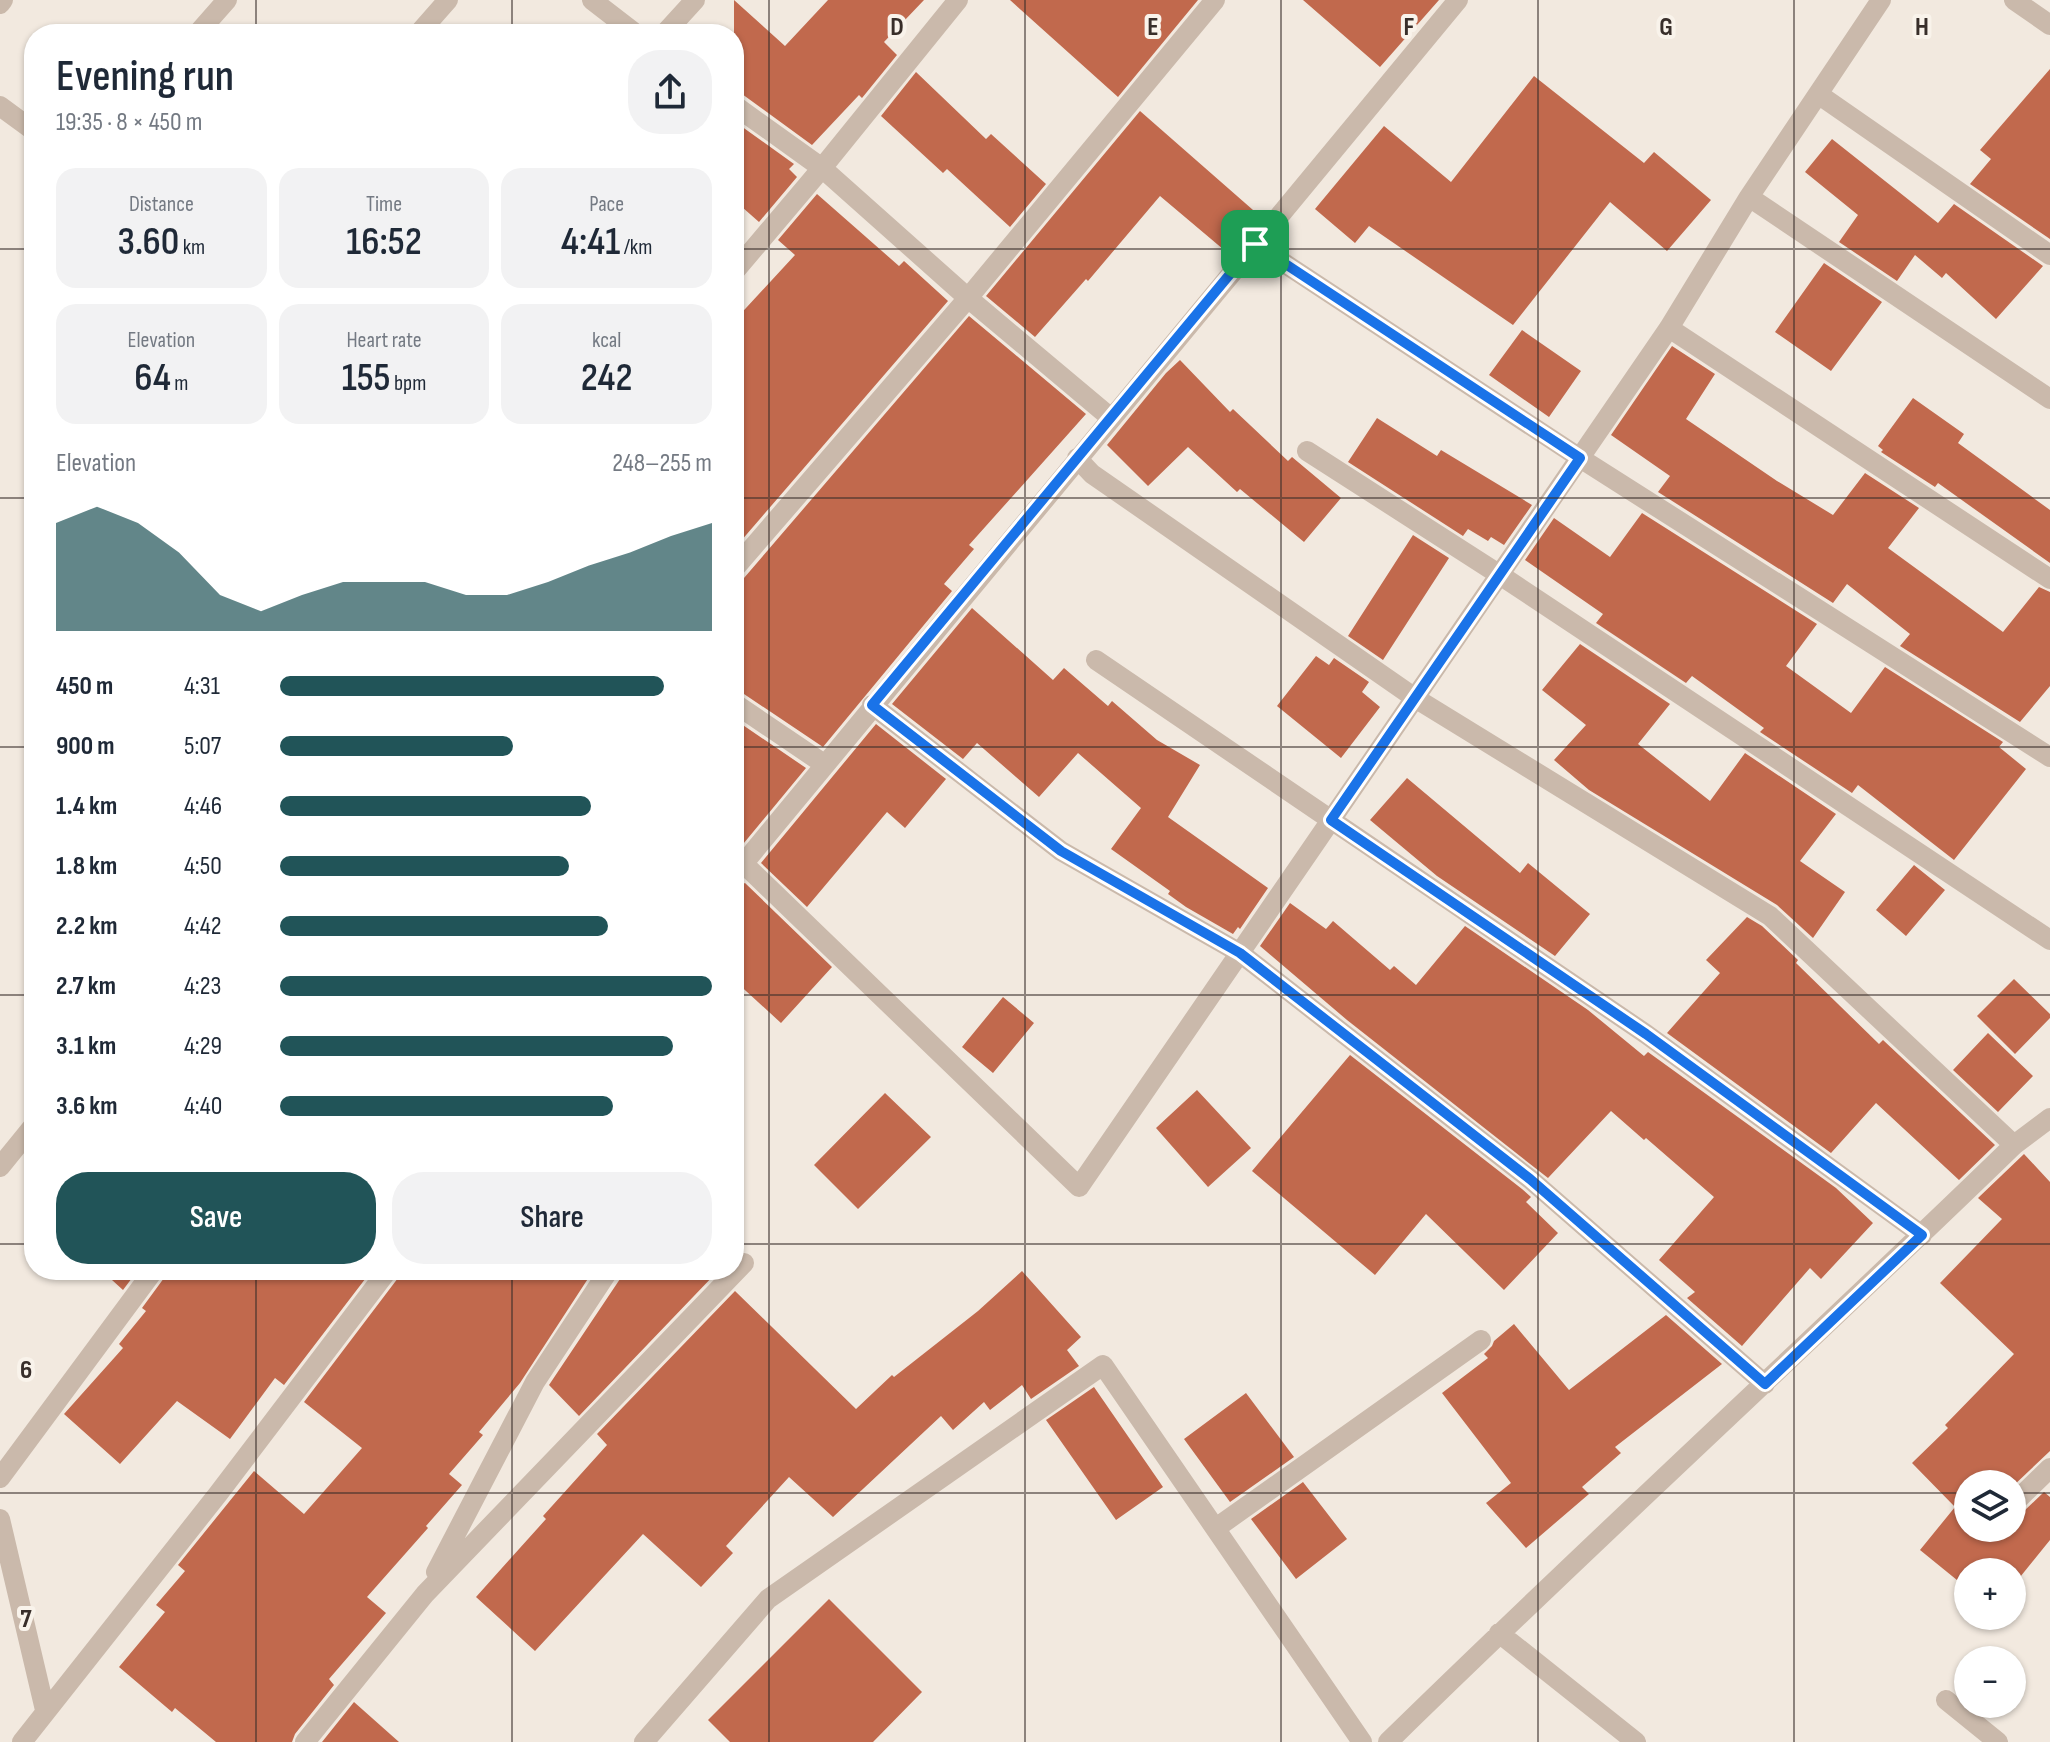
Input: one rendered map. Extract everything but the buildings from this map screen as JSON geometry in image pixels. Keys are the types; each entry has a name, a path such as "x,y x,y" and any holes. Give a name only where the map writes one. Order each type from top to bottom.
{"street":[{"path":"206,24 227,0"},
{"path":"427,24 448,0"},
{"path":"592,0 623,24"},
{"path":"673,24 695,0"},
{"path":"744,260 958,0"},
{"path":"744,557 968,298 1215,0"},
{"path":"744,863 1458,0"},
{"path":"744,874 1079,1187 1669,328 1749,197 1881,0"},
{"path":"2014,0 2050,25"},
{"path":"1818,94 2050,255"},
{"path":"0,106 24,124"},
{"path":"744,112 822,168 968,298 1111,418"},
{"path":"1749,197 2050,399"},
{"path":"1255,244 1580,458 2050,757"},
{"path":"1669,328 2050,579"},
{"path":"1307,451 1500,575 2050,940"},
{"path":"1077,458 1092,474 1415,698 1770,916 2014,1145"},
{"path":"1096,660 1646,1034 1922,1235"},
{"path":"872,705 1061,851 1240,953 1530,1179 1765,1384"},
{"path":"744,710 824,764"},
{"path":"1388,1742 2014,1145 2050,1118"},
{"path":"0,1167 24,1137"},
{"path":"0,1478 147,1280"},
{"path":"22,1742 218,1494 380,1280"},
{"path":"425,1594 535,1382 602,1280"},
{"path":"305,1742 425,1594 728,1280"},
{"path":"1216,1528 1481,1340"},
{"path":"644,1742 768,1599 1103,1365 1362,1742"},
{"path":"2026,1491 2050,1468"},
{"path":"0,1519 45,1710"},
{"path":"1499,1633 1636,1742"},
{"path":"1946,1700 1998,1742"}],"route":[{"path":"1255,244 1580,458 1331,820 1646,1034 1922,1235 1765,1384 1530,1179 1240,953 1061,851 872,705 1255,244"}]}
